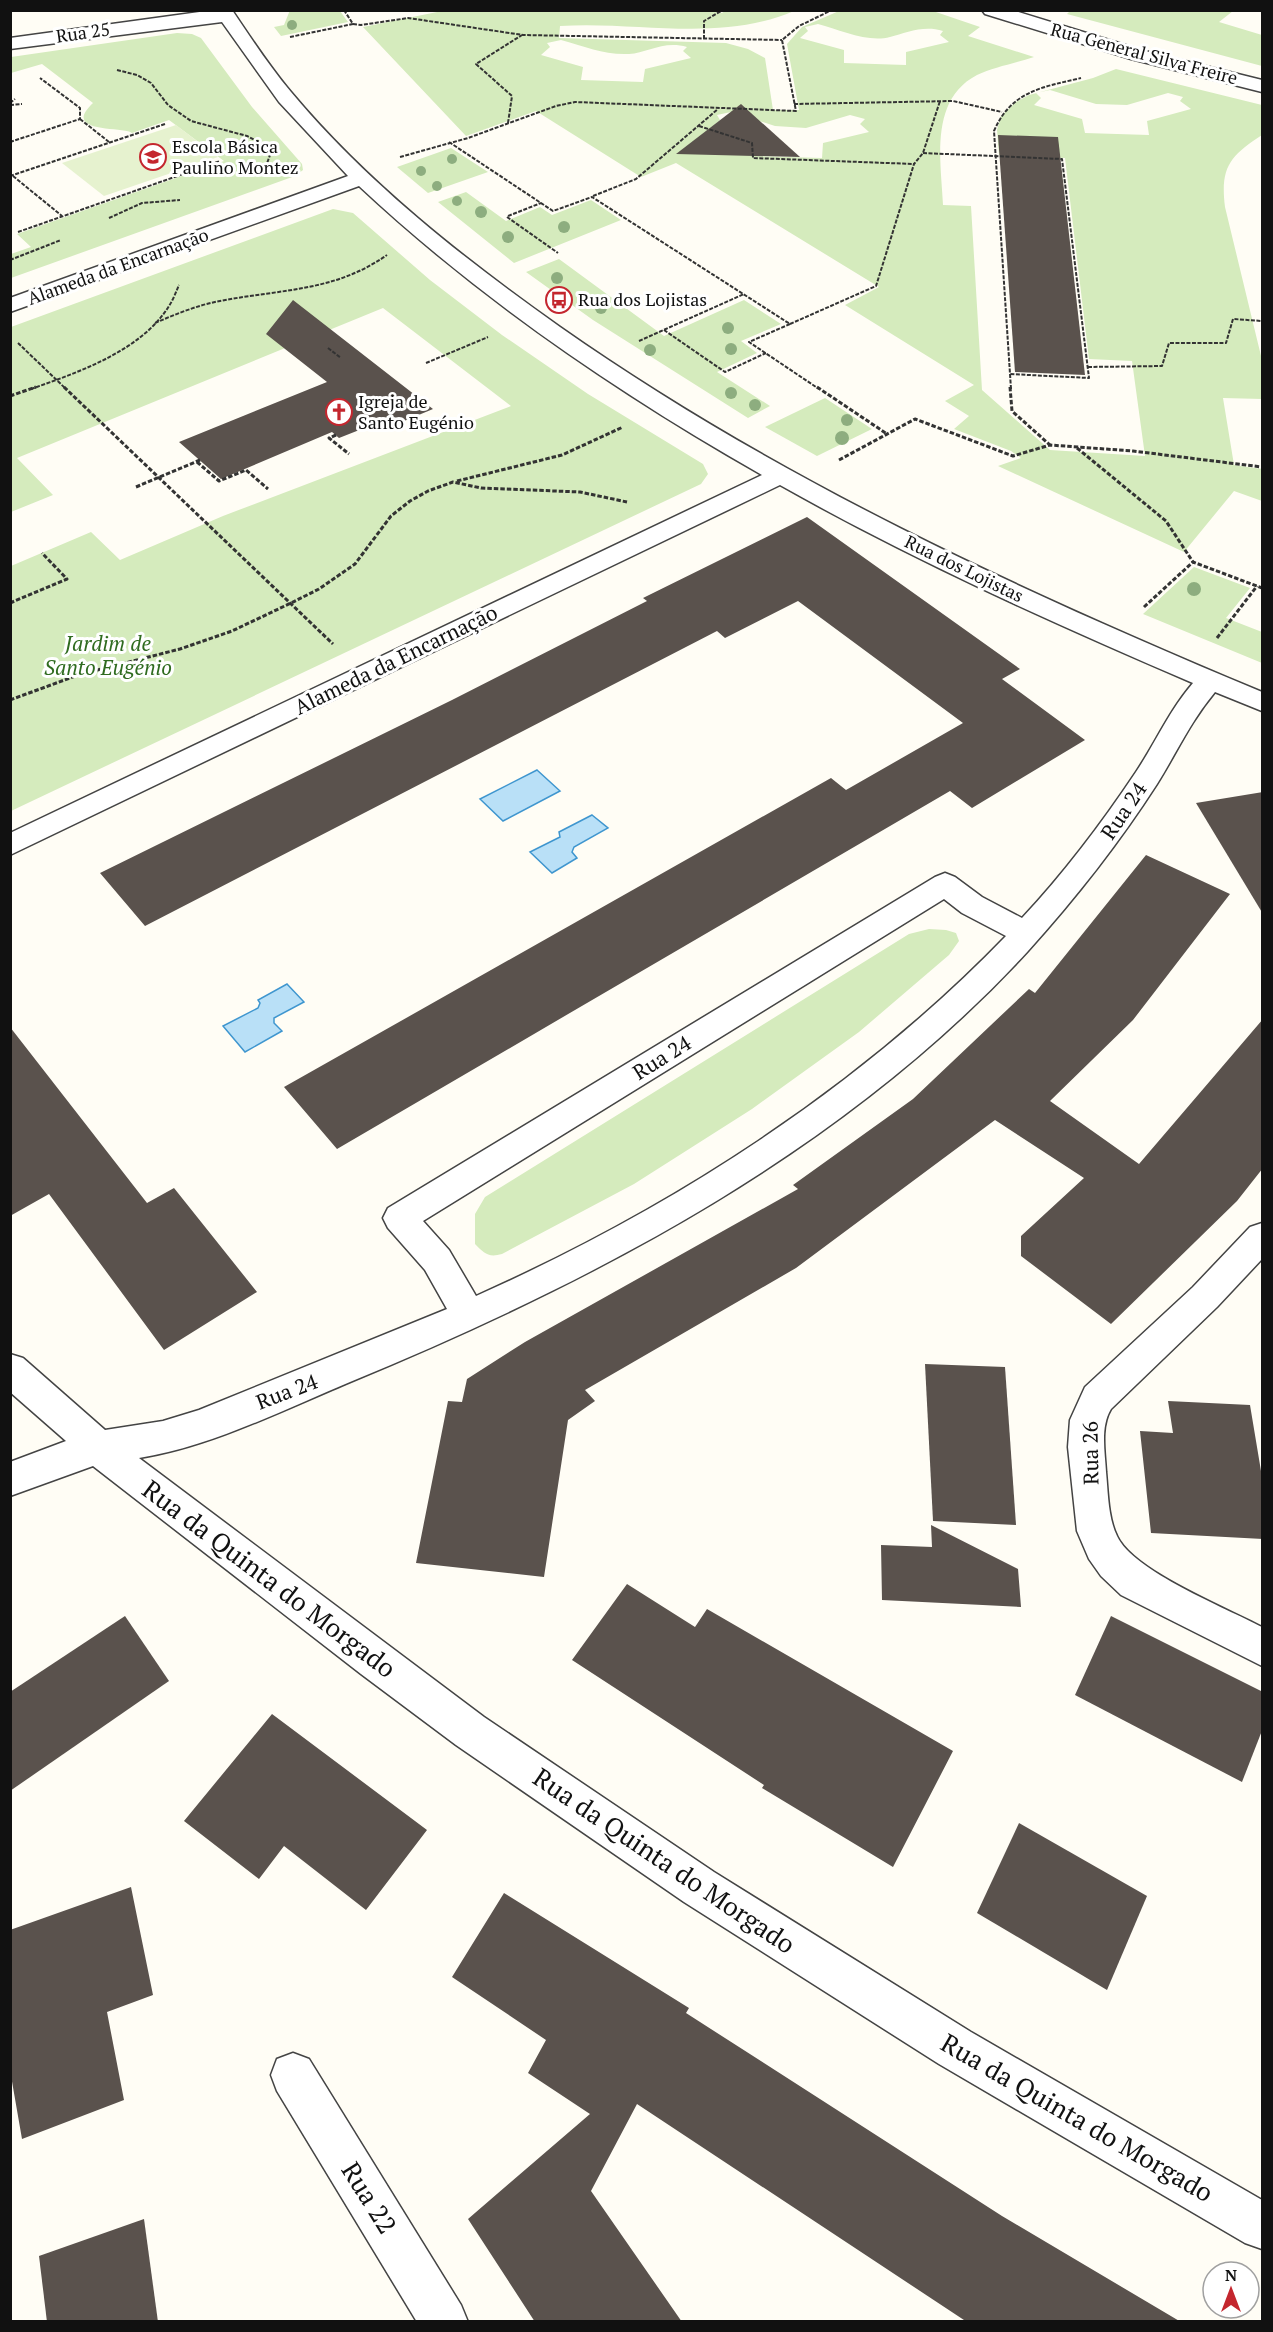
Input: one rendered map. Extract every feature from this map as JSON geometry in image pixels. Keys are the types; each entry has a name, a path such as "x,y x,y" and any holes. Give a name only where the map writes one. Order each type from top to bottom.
{"street":[{"name":"Rua General Silva Freire","path":"991,10 1137,55 1263,86"},
{"name":"Rua 25","path":"10,44 225,13"},
{"name":"Rua dos Lojistas","path":"225,13 261,67 297,111 361,178 442,249 532,318 655,400 781,475 908,542 1007,591 1263,702"},
{"name":"Alameda da Encarnação","path":"10,306 361,178"},
{"name":"Alameda da Encarnação","path":"10,845 781,475"},
{"name":"Rua 24","path":"10,1479 98,1448 179,1433 395,1349 611,1245 706,1190 793,1134 872,1075 942,1017 1063,892 1105,841 1145,781 1184,713 1210,680"},
{"name":"Rua 24","path":"468,1315 437,1260 400,1218 945,884 972,905 1025,933"},
{"name":"Rua 26","path":"1263,1237 1179,1323 1098,1398 1091,1410 1087,1439 1095,1532 1106,1555 1119,1570 1135,1582 1263,1647"},
{"path":"10,1369 98,1448"},
{"name":"Rua da Quinta do Morgado","path":"98,1448 375,1661 470,1731 699,1887 955,2048 1263,2226"},
{"name":"Rua 22","path":"293,2075 444,2322"}],"path":[{"path":"344,10 353,24"},
{"path":"288,37 353,24 361,25 408,18 523,34 782,40 799,26 832,10"},
{"path":"704,39 704,21 721,11"},
{"path":"508,123 512,96 476,64 523,34"},
{"path":"396,158 556,106 575,102 796,111 782,40"},
{"path":"111,69 149,81 157,87 169,106 191,121 258,140 267,146 271,152 270,160 261,177"},
{"path":"36,75 80,108 80,119"},
{"path":"1050,445 1012,411 994,131 1002,112 1023,95 1086,77"},
{"path":"10,104 15,99"},
{"path":"887,434 749,342 876,286 914,164 923,153 940,101"},
{"path":"794,104 953,101 1002,112"},
{"path":"10,104 22,104"},
{"path":"449,142 553,211 636,179 718,108"},
{"path":"10,142 80,119"},
{"path":"80,119 110,143"},
{"path":"12,176 165,124"},
{"path":"699,126 752,143 753,158 914,164"},
{"path":"923,153 1062,159 1089,378 1009,374"},
{"path":"18,232 220,161"},
{"path":"12,176 62,216"},
{"path":"592,196 790,324"},
{"path":"108,218 142,203 185,200"},
{"path":"541,203 507,217 558,253"},
{"path":"10,260 61,240"},
{"path":"154,323 221,301 295,291 354,276 373,266 393,248"},
{"path":"10,396 56,380 109,356 154,323 168,307 180,281"},
{"path":"744,294 661,331 725,372 766,353"},
{"path":"1088,368 1162,366 1169,343 1226,343 1233,319 1263,321"},
{"path":"10,336 333,645"},
{"path":"426,363 488,337"},
{"path":"328,348 341,358"},
{"path":"416,416 424,422"},
{"path":"838,460 915,419 1013,456 1050,445 1133,451 1263,467"},
{"path":"10,700 78,675 180,649 231,631 319,589 355,564 391,516 428,491 453,482 548,461 580,449 625,426"},
{"path":"336,435 330,438 349,454"},
{"path":"1076,447 1166,521 1193,562 1263,588"},
{"path":"135,487 198,461 219,481 246,470 268,489"},
{"path":"453,482 481,488 580,492 633,503"},
{"path":"10,603 68,579 42,553"},
{"path":"1142,608 1193,562"},
{"path":"1217,638 1257,586"}],"green space":[{"path":"290,10 340,11 348,22 281,36 274,27 284,25"},
{"path":"447,10 714,10 722,13 726,10 794,11 766,21 708,28 560,26 559,38 726,43 748,49 765,58 773,110 799,110 787,44 802,27 839,11 933,11 980,27 968,36 1034,57 984,72 962,86 951,100 945,116 940,151 943,205 971,206 982,390 1050,450 1145,456 1132,361 1089,359 1065,158 999,155 997,130 1001,116 1016,102 1036,93 1041,98 1034,105 1082,119 1085,133 1149,135 1147,121 1191,109 1180,101 1183,97 1168,93 1127,105 1096,104 1050,90 1039,92 1093,78 1116,69 1262,105 1262,135 1235,156 1226,172 1224,193 1225,207 1262,360 1262,399 1223,398 1234,465 1262,469 1262,501 1234,491 1184,552 998,466 1021,458 1011,451 954,429 969,416 945,401 974,385 845,305 879,287 676,163 641,177 536,111 466,136 363,27","holes":["818,24 873,38 890,37 922,29 936,29 943,31 940,35 949,42 906,52 906,65 844,63 844,50 800,38 808,31 805,27","561,40 595,50 620,54 679,45 687,47 683,51 691,58 645,69 643,82 581,80 583,67 541,55 550,47 547,43","731,112 775,126 806,128 850,115 865,119 860,124 869,132 823,143 822,158 757,156 711,128 720,120 717,115"]},
{"path":"1071,10 1233,11 1219,22 1262,35 1262,66 1067,14"},
{"name":"Escola Básica Paulino Montez","path":"177,33 192,34 201,38 252,107 302,164 303,170 295,176 11,278 11,254 31,247 17,234 224,161 169,120 132,133 89,124 84,120 85,113 93,103 42,64 11,73 11,57"},
{"path":"176,125 218,157 104,196 62,163"},
{"path":"451,148 488,172 428,193 397,167"},
{"path":"466,192 506,221 540,207 552,215 591,200 621,220 514,263 438,202"},
{"name":"Jardim de Santo Eugénio","path":"333,209 353,213 430,280 502,335 588,394 703,464 708,474 701,484 11,811 11,566 91,532 120,560 223,516 511,406 383,308 17,458 53,495 11,512 11,327"},
{"path":"559,259 664,336 744,300 781,324 741,341 757,353 717,372 770,406 748,418 593,320 526,272"},
{"path":"825,398 872,429 817,456 765,427"},
{"path":"1194,567 1250,588 1226,618 1262,632 1262,663 1143,614"},
{"path":"929,929 956,933 959,941 949,955 859,1032 752,1109 634,1184 502,1254 487,1254 475,1244 475,1214 485,1197 909,934"}],"water":[{"path":"537,770 560,791 503,821 480,799"},
{"path":"592,815 608,828 574,847 572,852 577,858 552,873 530,852 560,837 559,832"},
{"path":"287,984 304,1002 274,1018 274,1023 282,1031 245,1052 223,1026 258,1008 260,1003 258,1000"}],"building":[{"path":"741,104 800,157 676,154"},
{"path":"998,135 1058,137 1085,375 1015,372"},
{"name":"Igreja de Santo Eugénio","path":"293,300 433,409 385,429 377,423 339,438 332,432 221,479 179,442 327,382 266,334"},
{"path":"807,517 1020,669 1002,679 1085,740 972,808 950,791 337,1149 284,1087 831,778 846,790 963,723 798,601 725,638 717,631 145,926 100,873 452,700 647,601 643,598"},
{"path":"1263,792 1263,914 1196,803"},
{"path":"1146,855 1230,894 1133,1020 1050,1101 1139,1164 1263,1019 1263,1168 1237,1201 1111,1324 1021,1256 1021,1236 1084,1178 995,1120 796,1268 585,1390 595,1401 568,1420 544,1577 416,1563 448,1401 462,1402 467,1379 525,1342 798,1189 793,1185 913,1099 1029,989 1035,993"},
{"path":"10,1027 147,1203 174,1188 257,1292 164,1350 49,1194 10,1216"},
{"path":"925,1364 1005,1367 1016,1525 933,1521"},
{"path":"1168,1401 1250,1405 1263,1483 1263,1539 1151,1533 1140,1431 1173,1433"},
{"path":"931,1525 1018,1569 1021,1607 882,1600 881,1545 932,1547"},
{"path":"627,1584 695,1627 707,1609 953,1751 893,1867 762,1788 764,1785 572,1660"},
{"path":"125,1616 169,1681 10,1791 10,1692"},
{"path":"1111,1616 1263,1692 1263,1728 1242,1782 1075,1695"},
{"path":"272,1714 427,1830 366,1910 284,1846 259,1879 184,1821"},
{"path":"1019,1823 1147,1896 1107,1990 977,1913"},
{"path":"131,1887 153,1995 107,2012 124,2100 22,2139 10,2070 10,1930"},
{"path":"504,1893 689,2008 686,2013 1002,2216 1181,2322 967,2322 637,2104 591,2191 682,2322 535,2322 468,2219 590,2114 528,2073 546,2040 452,1977"},
{"path":"144,2219 158,2322 47,2322 39,2256"}],"place":[{"name":"Escola Básica Paulino Montez","path":"153,157"},
{"name":"Rua dos Lojistas","path":"559,300"},
{"name":"Igreja de Santo Eugénio","path":"339,412"}]}
